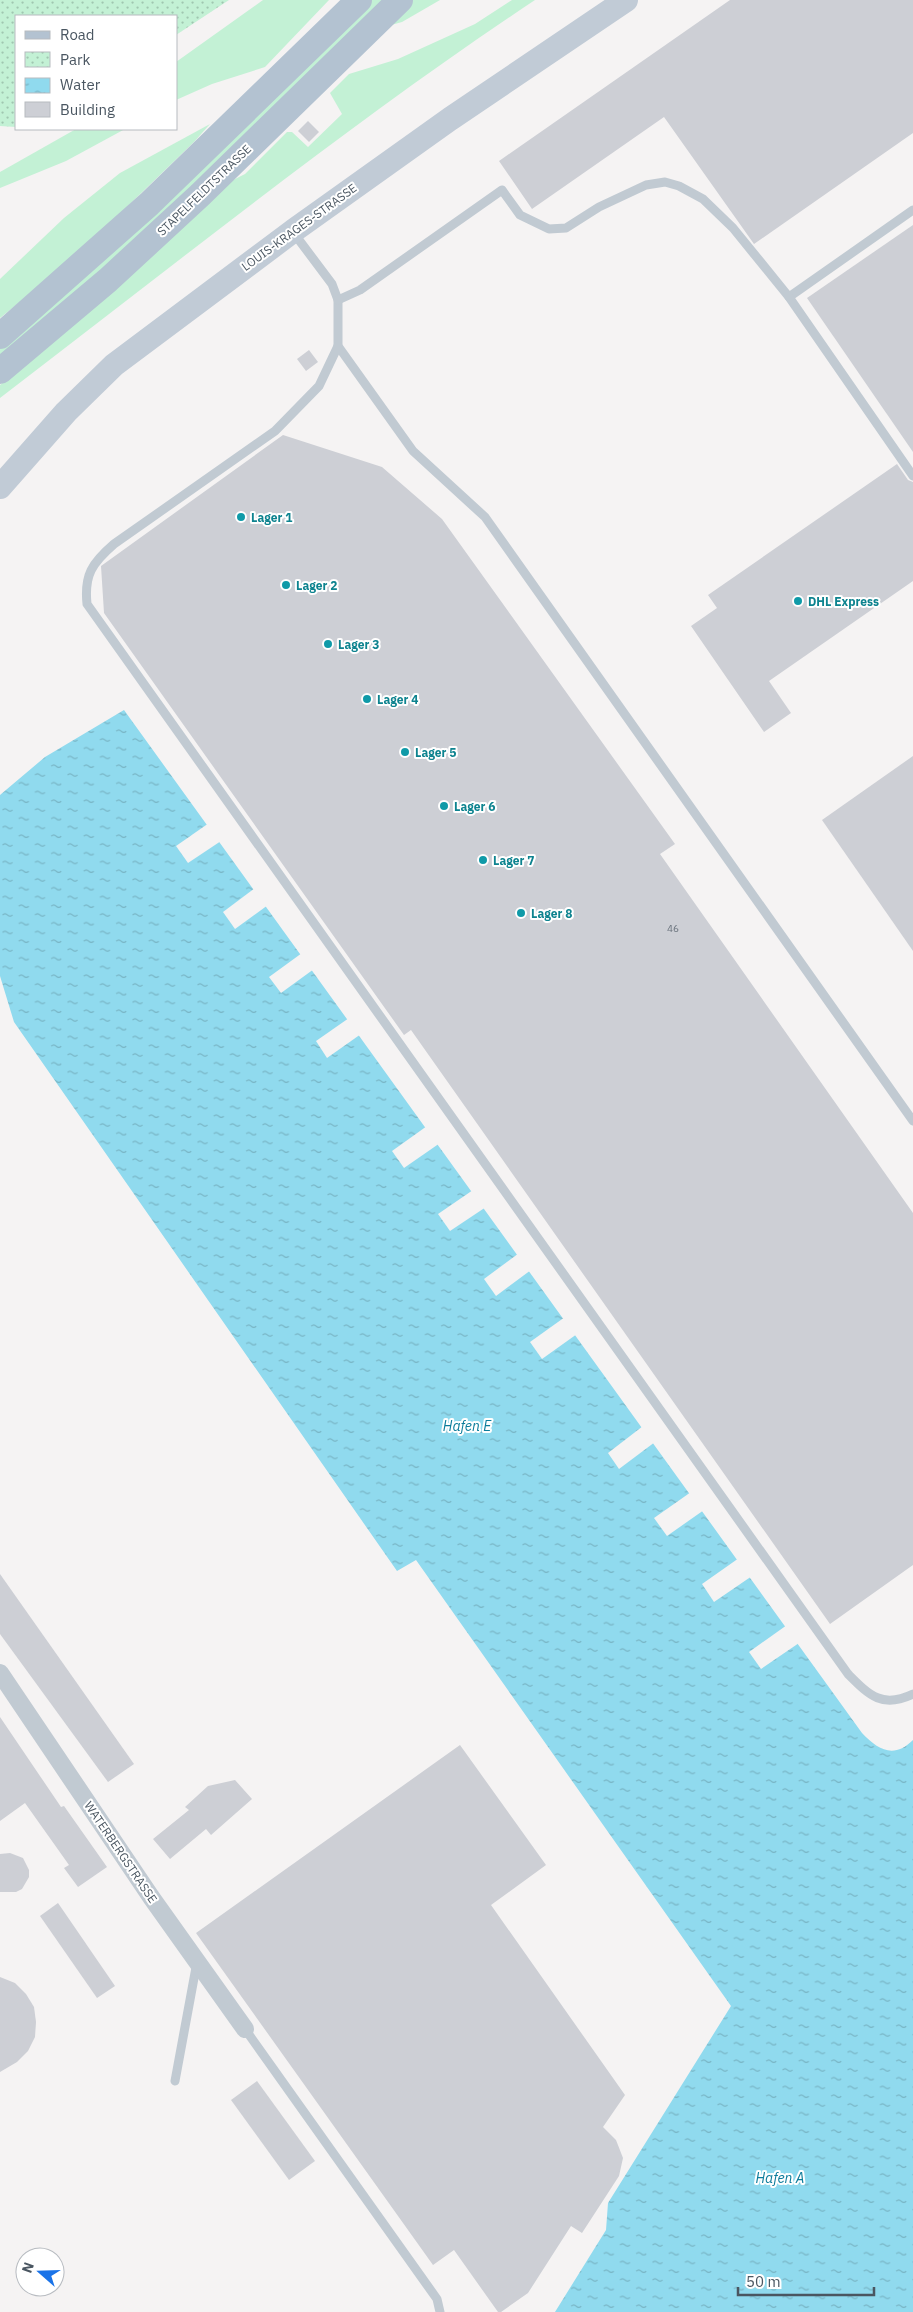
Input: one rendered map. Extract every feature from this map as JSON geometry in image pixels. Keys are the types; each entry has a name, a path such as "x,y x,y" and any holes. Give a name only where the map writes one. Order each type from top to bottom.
{"main road":[{"path":"0,336 149,204 359,0"},
{"name":"STAPELFELDTSTRASSE","path":"0,371 108,280 200,195 400,0"}],"street":[{"name":"LOUIS-KRAGES-STRASSE","path":"0,487 66,412 114,365 293,232 450,119 626,0"},
{"name":"WATERBERGSTRASSE","path":"0,1673 151,1897 198,1960 245,2029"}],"lane":[{"path":"338,300 360,290 502,190 520,215 549,229 566,228 599,207 646,185 666,182 678,186 702,199 733,228 788,297 913,476"},
{"path":"788,297 913,210"},
{"path":"293,232 332,284 338,300 338,346 319,386 275,431 114,544 98,558 90,571 85,588 87,604 848,1674 870,1696 884,1701 900,1700 913,1694"},
{"path":"338,346 413,451 484,517 913,1120"},
{"path":"175,2081 198,1960"},
{"path":"245,2029 438,2299 440,2312"}],"green space":[{"path":"0,0 229,0 178,34 178,15 15,15 15,127 0,126"},
{"path":"263,0 329,0 265,67 212,84 178,99 178,61"},
{"path":"368,0 384,0 244,138 149,228 0,357 0,342"},
{"path":"411,0 440,0 402,22 384,27"},
{"path":"512,0 535,0 331,144 0,398 0,385 221,186 245,174 287,132 292,132 308,147 342,114 330,93 349,74 398,59 475,24"},
{"path":"210,124 194,142 73,259 0,318 0,279 64,218 120,173"},
{"path":"74,130 123,130 66,161 0,188 0,172"}],"water":[{"name":"Hafen E","path":"124,710 862,1733 880,1748 893,1751 906,1746 913,1740 913,2312 555,2312 606,2230 608,2203 731,2006 416,1560 397,1571 14,1022 0,976 0,795 45,757"}],"pier":[{"path":"209,823 221,841 188,863 176,846"},
{"path":"255,888 268,905 235,929 223,912"},
{"path":"302,953 314,969 281,993 269,977"},
{"path":"349,1018 361,1034 327,1058 316,1041"},
{"path":"427,1126 440,1143 404,1168 392,1151"},
{"path":"473,1190 486,1207 450,1231 438,1214"},
{"path":"519,1253 531,1270 496,1296 484,1279"},
{"path":"565,1317 577,1334 542,1359 530,1342"},
{"path":"643,1426 655,1442 619,1469 608,1453"},
{"path":"691,1492 704,1510 667,1536 654,1518"},
{"path":"739,1558 752,1576 714,1602 702,1584"},
{"path":"787,1625 799,1643 761,1669 749,1652"}],"building":[{"path":"730,0 913,0 913,133 754,244 664,117 532,209 499,161"},
{"path":"308,121 319,132 309,142 298,131"},
{"path":"913,225 913,452 807,298"},
{"path":"309,350 318,362 306,371 297,359"},
{"path":"283,435 382,467 442,519 675,844 660,854 913,1213 913,1565 830,1624 411,1030 404,1035 104,613 101,566"},
{"name":"DHL Express","path":"897,464 908,480 913,482 913,581 769,681 791,713 764,732 691,626 717,608 708,595"},
{"path":"913,756 913,951 822,820"},
{"path":"0,1574 134,1764 108,1782 0,1634"},
{"path":"0,1717 61,1807 64,1806 107,1867 78,1887 64,1868 69,1865 25,1803 0,1821"},
{"path":"460,1745 546,1865 491,1905 625,2095 603,2127 616,2140 623,2158 619,2176 582,2233 571,2226 528,2293 501,2312 498,2312 454,2250 433,2265 196,1933"},
{"path":"235,1780 252,1799 211,1835 206,1829 170,1859 153,1839 189,1810 185,1807 208,1786"},
{"path":"10,1853 23,1858 29,1870 29,1877 22,1889 16,1892 0,1892 0,1854"},
{"path":"58,1903 115,1986 97,1998 40,1916"},
{"path":"0,1977 15,1983 26,1994 34,2007 36,2022 35,2037 28,2051 17,2062 0,2072"},
{"path":"257,2081 315,2161 289,2180 231,2100"}],"place":[{"name":"Lager 1","path":"241,517"},
{"name":"Lager 2","path":"286,585"},
{"name":"DHL Express","path":"798,601"},
{"name":"Lager 3","path":"328,644"},
{"name":"Lager 4","path":"367,699"},
{"name":"Lager 5","path":"405,752"},
{"name":"Lager 6","path":"444,806"},
{"name":"Lager 7","path":"483,860"},
{"name":"Lager 8","path":"521,913"}],"water label":[{"name":"Hafen A","path":"780,2178"}]}
